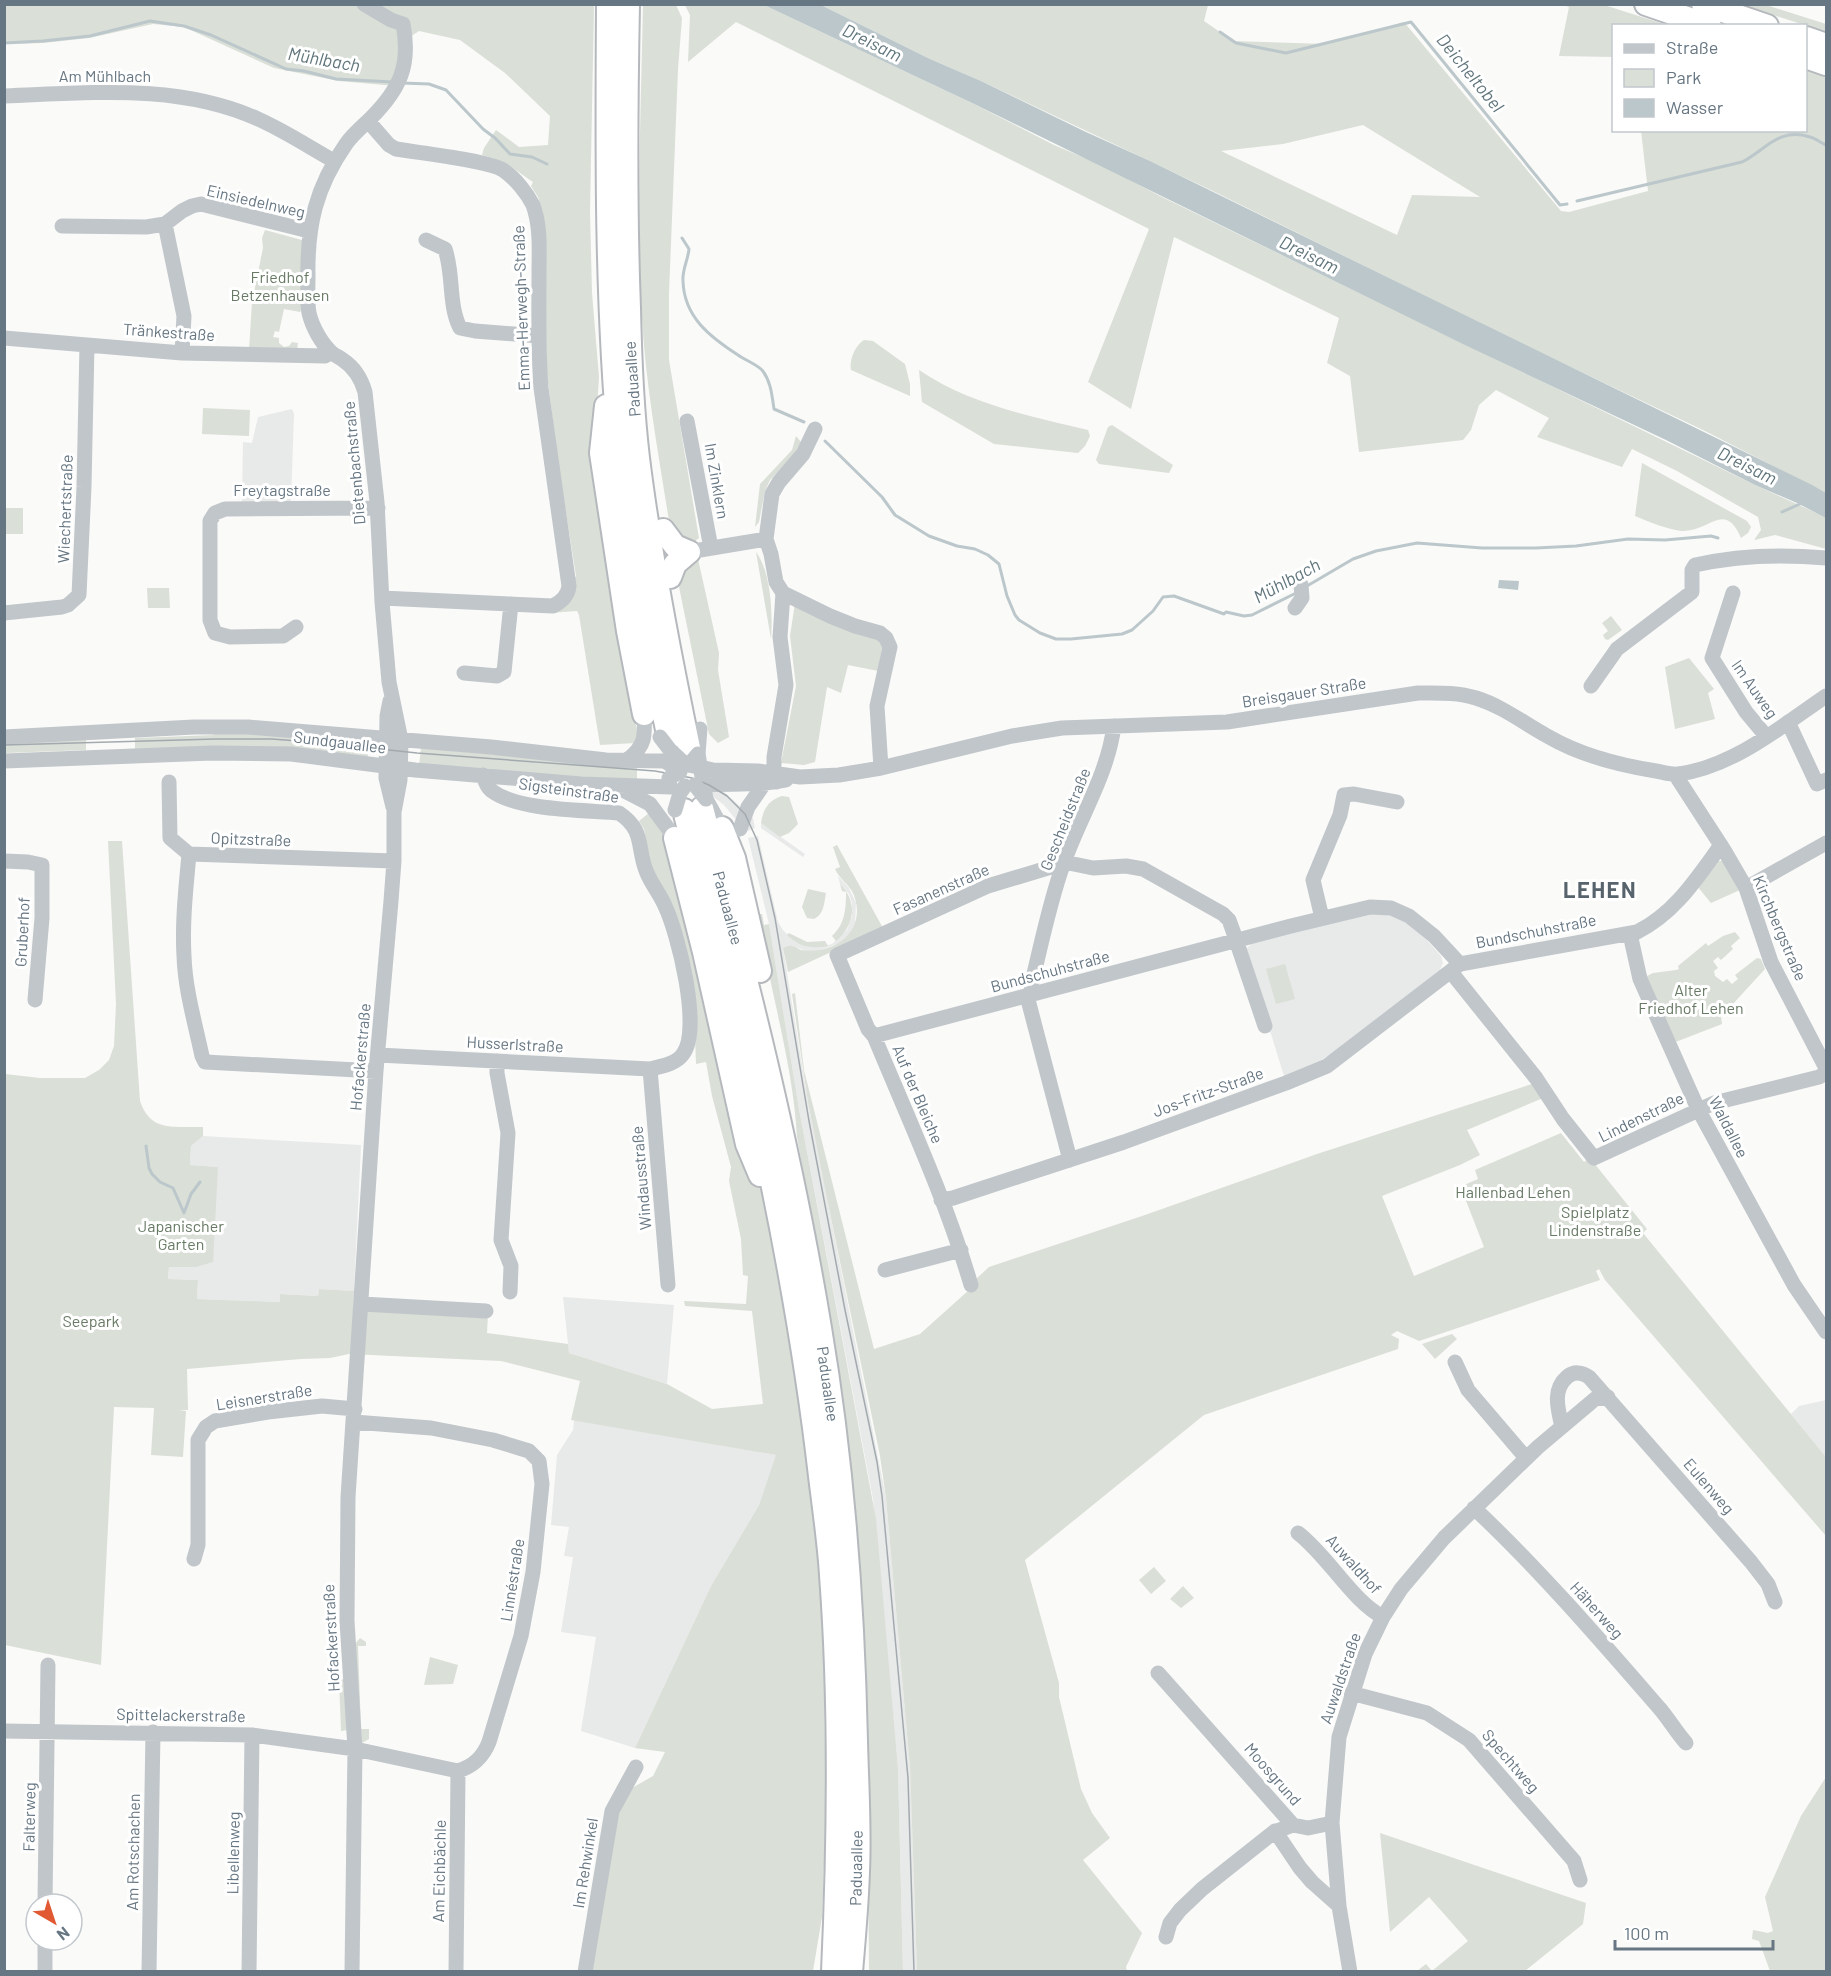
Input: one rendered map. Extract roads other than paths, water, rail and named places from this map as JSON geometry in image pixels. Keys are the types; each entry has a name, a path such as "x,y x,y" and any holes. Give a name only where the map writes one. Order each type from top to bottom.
{"highway":[{"name":"Paduaallee","path":"608,4 608,243 621,362 652,553 696,778 738,1022 782,1227 810,1391 831,1574 838,1726 836,1918 833,1971"},
{"name":"Paduaallee","path":"621,362 628,4"},
{"path":"1646,4 1704,24"},
{"path":"1703,4 1762,24"},
{"path":"1807,38 1827,45"},
{"path":"1807,57 1827,64"},
{"path":"621,362 645,410 670,577 696,778 734,858 780,1059 791,1119 793,1182"},
{"path":"621,362 601,453 628,631 644,714"},
{"path":"663,530 675,546 700,550"},
{"path":"670,577 675,564 700,550"},
{"name":"Paduaallee","path":"696,778 756,1014 793,1182 821,1330 839,1471 853,1643 858,1870 852,1971"},
{"path":"675,838 704,952 747,1144 782,1227"},
{"path":"858,1870 864,1931 864,1971"},
{"path":"818,1971 836,1918"}],"street":[{"name":"Dietenbachstraße","path":"364,4 391,20 403,24 407,44 399,82 387,102 348,141 334,161 321,187 307,247 308,310 312,323 331,352 361,377 365,392 378,508 382,597 391,698 400,728 394,740 393,761"},
{"name":"Am Mühlbach","path":"4,96 129,91 178,96 256,118 334,161"},
{"name":"Emma-Herwegh-Straße","path":"368,121 389,145 396,149 472,162 502,170 529,197 533,207 539,232 541,388 569,592 561,602 553,606 511,604"},
{"name":"Einsiedelnweg","path":"62,226 146,227 165,224 182,211 201,204 309,231"},
{"path":"165,224 184,316 182,353"},
{"path":"426,240 445,249 450,264 456,319 460,328 475,332 539,336"},
{"name":"Tränkestraße","path":"4,338 182,353 325,356 331,352"},
{"name":"Wiechertstraße","path":"4,613 62,607 68,605 79,595 87,345"},
{"name":"Im Zinklern","path":"687,421 700,550"},
{"path":"815,429 803,454 779,482 772,494 766,539 776,582 783,593 839,620 880,633 886,638 890,646 877,706 881,768"},
{"name":"Freytagstraße","path":"296,627 283,636 230,637 215,633 210,620 210,521 215,513 225,509 378,508"},
{"path":"700,550 766,539"},
{"path":"1591,686 1617,649 1692,592 1692,570 1695,565 1724,558 1781,555 1827,558"},
{"path":"644,714 696,778 748,807 772,780 786,685 780,637 783,593"},
{"name":"Im Auweg","path":"1733,593 1712,658 1746,712 1766,736"},
{"path":"382,597 511,604 504,672 497,676 464,673"},
{"name":"Breisgauer Straße","path":"636,787 696,778 772,780 847,774 1012,736 1068,728 1227,722 1418,693 1450,693 1468,696 1493,705 1555,740 1592,757 1638,769 1678,774 1726,758 1766,736 1827,696"},
{"path":"627,760 635,754 644,741 644,714"},
{"path":"1788,722 1817,784 1827,780"},
{"name":"Gescheidstraße","path":"1070,1160 1030,995 1063,864 1105,768 1114,726"},
{"name":"Sundgauallee","path":"4,737 194,727 248,727 606,760 665,761 696,778"},
{"name":"Sundgauallee","path":"4,761 261,753 393,761 483,775 636,787"},
{"name":"Hofackerstraße","path":"352,1971 355,1749 346,1577 348,1497 376,1071 394,861 394,812 386,778 393,761"},
{"name":"Kirchbergstraße","path":"1678,774 1678,779 1746,888 1771,962 1827,1068"},
{"name":"Sigsteinstraße","path":"483,775 490,790 507,799 537,806 619,813 635,827 646,871 672,924 690,1006 690,1038 684,1052 665,1066 650,1068"},
{"path":"675,838 673,821 696,778"},
{"name":"Opitzstraße","path":"170,782 170,838 189,854 394,861"},
{"path":"615,786 650,804 675,838"},
{"path":"1322,918 1313,880 1340,815 1344,795 1354,794 1397,802"},
{"path":"1746,888 1827,843"},
{"name":"Bundschuhstraße","path":"874,1036 1370,907 1391,908 1409,916 1434,936 1455,968 1611,935 1630,934 1655,923 1673,908 1721,845"},
{"path":"189,854 184,906 184,957 201,1056 205,1062 376,1071"},
{"name":"Gruberhof","path":"4,861 42,865 42,918 35,1000"},
{"name":"Fasanenstraße","path":"837,955 994,884 1063,864 1093,868 1126,866 1143,868 1223,914 1229,920 1236,941"},
{"name":"Waldallee","path":"1630,934 1640,979 1698,1109 1770,1244 1794,1285 1825,1326"},
{"path":"1236,941 1265,1026"},
{"name":"Auf der Bleiche","path":"837,955 868,1029 874,1036 941,1200 961,1250 971,1285"},
{"name":"Lindenstraße","path":"1455,968 1536,1078 1563,1119 1594,1158 1714,1103 1819,1077 1827,1073"},
{"name":"Jos-Fritz-Straße","path":"941,1200 1070,1160 1286,1083 1327,1066 1455,968"},
{"name":"Husserlstraße","path":"378,1054 650,1068"},
{"path":"497,1061 496,1073 508,1133 501,1240 511,1266 510,1292"},
{"name":"Windausstraße","path":"650,1068 668,1285"},
{"path":"885,1270 961,1250"},
{"path":"362,1304 486,1311"},
{"path":"1455,1362 1468,1390 1526,1458"},
{"path":"1562,1426 1557,1394 1562,1382 1570,1374 1579,1372 1589,1377 1608,1397"},
{"name":"Auwaldstraße","path":"1350,1971 1339,1906 1332,1823 1339,1737 1365,1654 1383,1617 1423,1561 1474,1508 1562,1426 1595,1400 1608,1397"},
{"name":"Eulenweg","path":"1608,1397 1762,1576 1775,1602"},
{"name":"Leisnerstraße","path":"194,1559 198,1545 198,1440 206,1427 215,1421 322,1406 354,1416"},
{"name":"Linnéstraße","path":"354,1416 431,1428 519,1446 533,1454 541,1468 538,1534 521,1636 484,1753 469,1768 458,1772"},
{"name":"Häherweg","path":"1474,1508 1511,1542 1595,1634 1686,1743"},
{"name":"Auwaldhof","path":"1298,1533 1313,1544 1365,1604 1383,1617"},
{"name":"Falterweg","path":"45,1892 48,1665"},
{"name":"Moosgrund","path":"1158,1673 1293,1825 1275,1831 1202,1889 1170,1923 1167,1937"},
{"name":"Spechtweg","path":"1352,1693 1427,1713 1469,1740 1574,1861 1580,1880"},
{"name":"Spittelackerstraße","path":"4,1731 252,1735 355,1749"},
{"name":"Am Rotschachen","path":"149,1971 153,1732"},
{"name":"Libellenweg","path":"249,1971 252,1735"},
{"path":"355,1749 458,1772"},
{"name":"Im Rehwinkel","path":"585,1971 612,1811 636,1767"},
{"name":"Am Eichbächle","path":"456,1971 458,1772"},
{"path":"1293,1825 1308,1828 1332,1823"},
{"path":"1275,1831 1300,1868 1339,1906"},
{"path":"45,1952 45,1971"}],"water":[{"name":"Dreisam","path":"764,5 821,5 930,59 1150,161 1812,485 1826,493 1826,518 1465,345 970,102"},
{"path":"1499,580 1519,581 1518,590 1498,588"}],"waterway":[{"name":"Mühlbach","path":"4,43 90,36 150,21 184,26 211,35 286,69 336,79 392,82"},
{"name":"Deicheltobel","path":"1220,32 1236,43 1286,53 1411,22 1560,205 1567,204"},
{"name":"Mühlbach","path":"402,83 429,84 446,90 510,154 532,157 547,164"},
{"name":"Deicheltobel","path":"1577,201 1742,162 1773,141 1789,135 1814,138 1826,145"},
{"name":"Mühlbach","path":"682,238 689,249 683,277 685,294 693,315 700,325 718,341 762,370 769,384 774,409 804,422"},
{"name":"Mühlbach","path":"825,441 882,497 895,515 929,536 957,546 975,549 988,555 999,564 1007,596 1015,615 1040,633 1056,639 1122,634 1132,630 1153,611 1163,597 1174,596 1224,614 1226,612 1244,616 1252,615 1296,593"},
{"name":"Mühlbach","path":"1782,512 1802,503"},
{"name":"Mühlbach","path":"1307,586 1353,559 1376,551 1417,543 1482,548 1536,548 1576,546 1628,539 1665,540 1711,536 1718,538"},
{"path":"146,1146 152,1174 160,1182 173,1188 184,1213 191,1194 200,1182"}],"tram line":[{"path":"4,745 272,739 417,753 655,771 692,778 709,785 727,796 745,814 757,840 775,918 809,1121 882,1496 908,1778 914,1972"}],"district":[{"name":"LEHEN","path":"1600,890"}],"park label":[{"name":"Friedhof Betzenhausen","path":"280,286"},
{"name":"Alter Friedhof Lehen","path":"1691,999"},
{"name":"Hallenbad Lehen","path":"1513,1192"},
{"name":"Spielplatz Lindenstraße","path":"1595,1221"},
{"name":"Japanischer Garten","path":"181,1235"},
{"name":"Seepark","path":"91,1321"}]}
